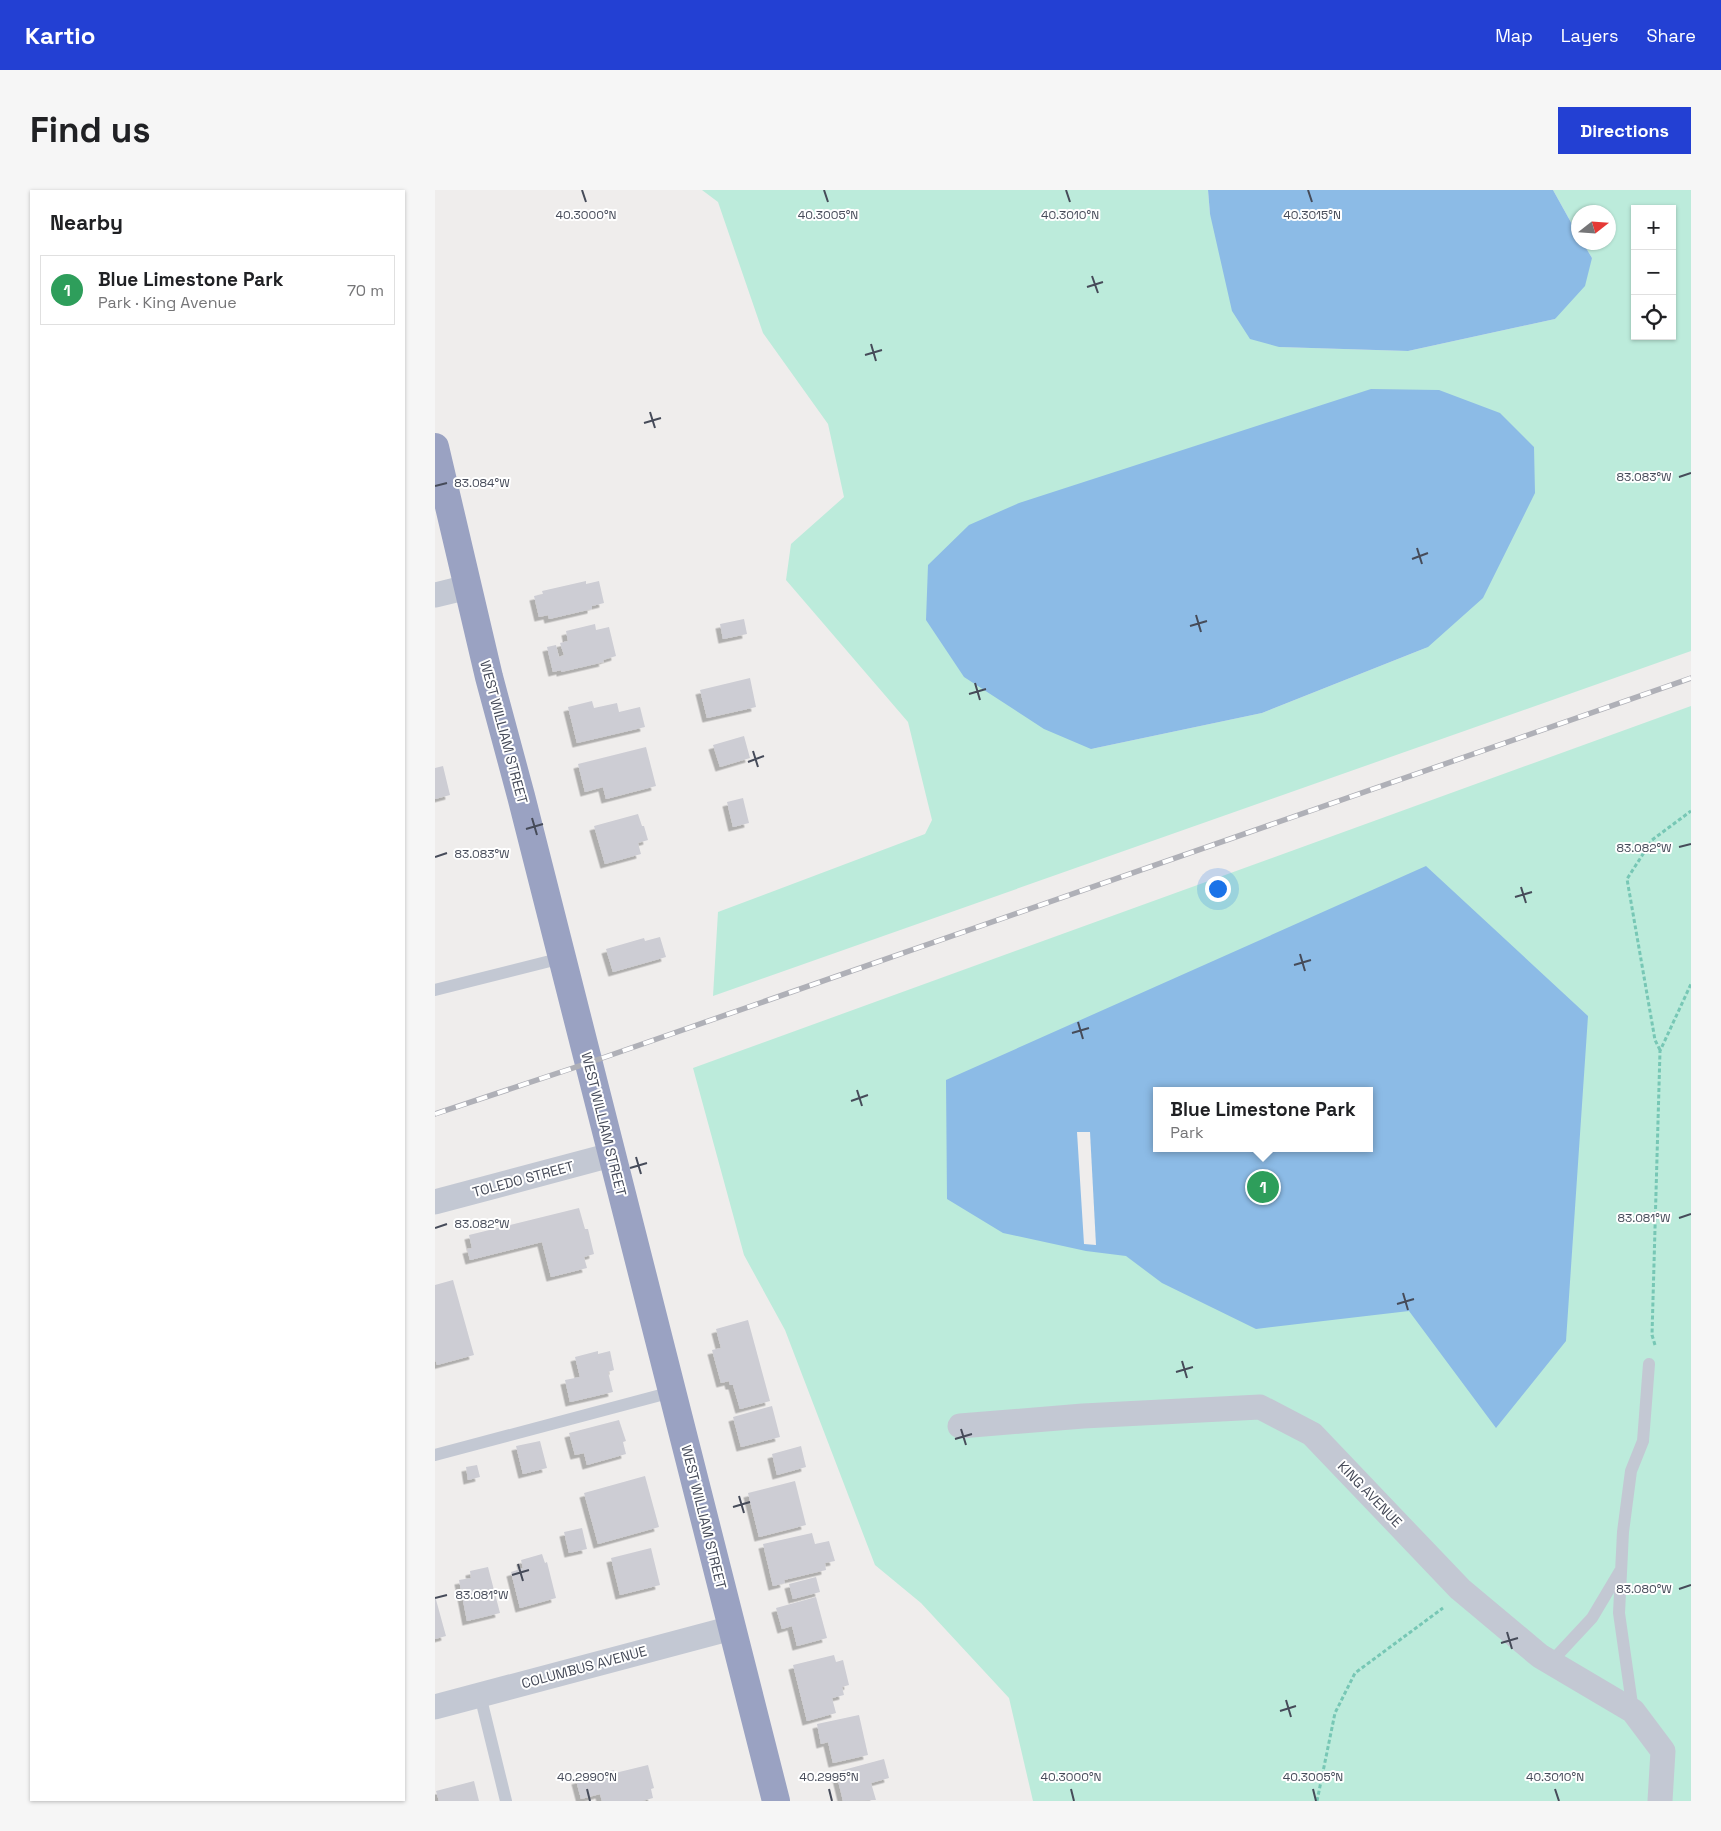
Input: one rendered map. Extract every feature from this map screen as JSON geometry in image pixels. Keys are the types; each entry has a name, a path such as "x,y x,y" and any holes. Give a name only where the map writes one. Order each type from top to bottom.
{"highway":[{"name":"WEST WILLIAM STREET","path":"435,447 489,677 776,1801"}],"street":[{"path":"435,595 468,586"},
{"name":"TOLEDO STREET","path":"435,1202 611,1155"},
{"name":"KING AVENUE","path":"960,1426 1083,1416 1260,1407 1312,1434 1464,1592 1540,1656 1633,1711 1663,1751 1660,1801"},
{"name":"COLUMBUS AVENUE","path":"435,1706 732,1628"}],"lane":[{"path":"435,990 562,958"},
{"path":"1633,1711 1619,1613 1623,1532 1631,1471 1643,1441 1649,1364"},
{"path":"435,1455 671,1392"},
{"path":"1551,1662 1592,1618 1621,1570"},
{"path":"480,1695 507,1801"}],"path":[{"path":"1660,1051 1655,1040 1627,879 1653,840 1691,811"},
{"path":"1649,1364 1656,1349 1652,1335 1660,1051 1691,984"},
{"path":"1317,1801 1335,1713 1355,1673 1464,1592"}],"green space":[{"path":"702,190 1208,190 1210,214 1279,347 1408,351 1555,319 1592,258 1587,250 1616,250 1616,205 1571,205 1571,222 1553,190 1691,190 1691,651 713,996 718,912 925,834 932,820 908,722 786,580 791,544 844,497 828,424 763,333 718,202","holes":["1428,647 1262,713 1091,749"]},
{"path":"1691,706 1691,1801 1033,1801 1009,1698 921,1603 875,1565 785,1330 744,1255 693,1068"}],"water":[{"path":"1208,190 1553,190 1571,222 1571,250 1587,250 1592,258 1585,286 1555,319 1408,351 1279,347 1250,339 1232,311 1210,214"},
{"path":"1371,389 1439,390 1500,413 1534,447 1535,493 1483,598 1428,647 1262,713 1091,749 1044,729 964,677 926,620 928,565 969,525 1019,503"},
{"path":"1426,866 1588,1016 1566,1341 1496,1428 1409,1311 1256,1329 1162,1283 1126,1256 1086,1251 1003,1233 947,1199 946,1080"}],"pier":[{"path":"1077,1132 1090,1132 1096,1245 1084,1244"}],"building":[{"path":"586,581 586,584 599,581 604,603 592,606 592,609 549,619 548,615 539,617 534,596 543,594 542,591"},
{"path":"744,619 747,634 723,639 720,624"},
{"path":"595,624 596,630 609,627 616,656 603,660 604,662 561,672 561,670 553,672 547,647 556,645 559,657 564,655 560,643 568,641 566,631"},
{"path":"750,678 756,707 707,718 700,690"},
{"path":"592,701 594,708 617,703 619,712 640,707 645,727 577,743 568,707"},
{"path":"744,736 750,758 720,767 713,745"},
{"path":"646,747 656,786 606,799 603,787 585,792 578,764"},
{"path":"443,766 450,795 435,799 435,768"},
{"path":"743,798 749,823 733,827 727,802"},
{"path":"638,814 648,840 638,843 641,854 605,864 594,826"},
{"path":"660,937 666,957 613,972 606,949 644,938 645,941"},
{"path":"579,1208 585,1229 588,1229 594,1254 584,1257 587,1268 551,1277 542,1242 470,1260 467,1249 472,1248 469,1235"},
{"path":"453,1280 474,1355 437,1365 435,1359 435,1285"},
{"path":"748,1320 770,1401 740,1409 733,1385 730,1385 729,1381 721,1383 712,1350 721,1348 716,1329"},
{"path":"598,1351 598,1354 610,1351 614,1370 608,1372 613,1392 570,1402 565,1380 580,1377 575,1357"},
{"path":"772,1406 780,1437 741,1447 733,1417"},
{"path":"619,1420 626,1441 623,1442 626,1454 587,1465 584,1453 575,1455 569,1433"},
{"path":"540,1441 547,1468 523,1474 516,1446"},
{"path":"801,1446 806,1467 777,1475 772,1454"},
{"path":"477,1465 480,1477 468,1480 466,1467"},
{"path":"645,1476 659,1527 598,1544 584,1493"},
{"path":"795,1481 806,1525 759,1537 748,1493"},
{"path":"582,1528 587,1549 569,1553 564,1532"},
{"path":"812,1533 815,1544 829,1541 835,1561 825,1563 826,1570 784,1580 785,1583 773,1586 763,1544"},
{"path":"651,1548 660,1585 620,1595 611,1558"},
{"path":"542,1554 545,1563 547,1562 556,1598 520,1608 511,1572 523,1568 521,1560"},
{"path":"488,1567 500,1613 467,1621 459,1580 471,1578 470,1571"},
{"path":"816,1577 820,1592 793,1599 789,1584"},
{"path":"435,1596 446,1636 435,1639"},
{"path":"816,1597 827,1638 797,1646 792,1626 782,1629 776,1608"},
{"path":"834,1655 836,1662 843,1660 849,1685 842,1687 844,1695 832,1698 836,1713 807,1721 793,1665"},
{"path":"859,1715 868,1755 833,1763 828,1742 821,1744 817,1724"},
{"path":"884,1759 889,1778 871,1783 876,1800 843,1801 836,1772"},
{"path":"648,1765 654,1788 651,1789 653,1798 642,1801 602,1801 600,1794 581,1799 576,1780 614,1770 615,1773"},
{"path":"474,1781 479,1801 439,1801 436,1791"}],"railway":[{"path":"435,1114 588,1063 1691,678"}],"place":[{"name":"Blue Limestone Park","path":"1263,1187"}]}
